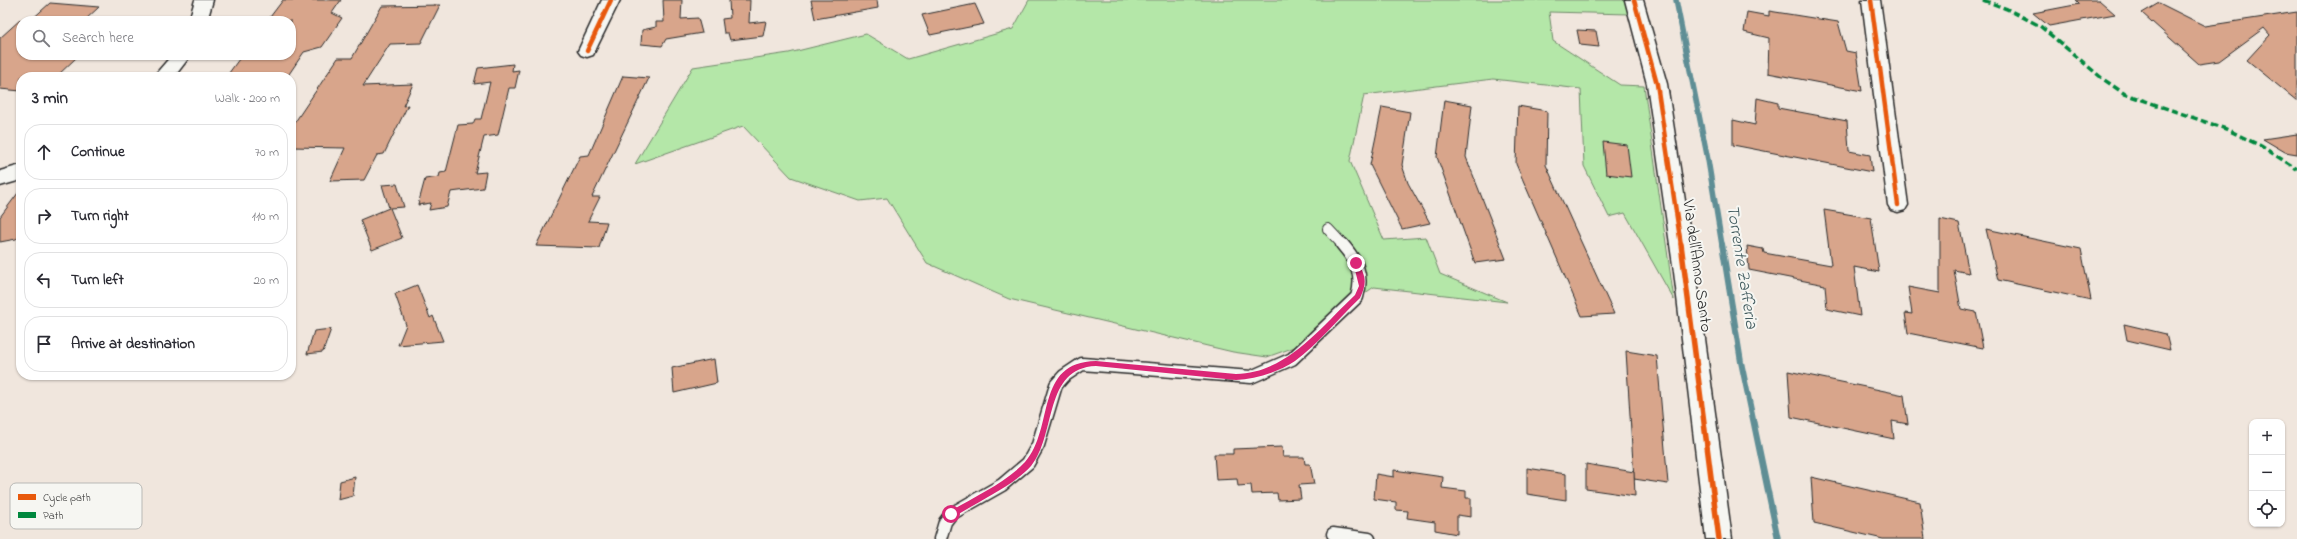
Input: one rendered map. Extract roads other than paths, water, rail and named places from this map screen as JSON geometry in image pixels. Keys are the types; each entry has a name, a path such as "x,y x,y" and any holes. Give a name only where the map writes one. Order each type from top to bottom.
{"street":[{"path":"199,16 204,0"},
{"path":"587,51 611,0"},
{"name":"Via dell'Anno Santo","path":"1634,0 1656,84 1685,272 1719,539"},
{"path":"1871,0 1898,205"},
{"path":"167,72 178,60"},
{"path":"0,179 16,174"}],"lane":[{"path":"940,539 944,522 951,514 1013,477 1028,464 1035,453 1045,427 1056,384 1071,370 1082,364 1244,377 1263,372 1292,359 1357,297 1362,286 1361,273 1356,263 1328,229"},
{"path":"1333,534 1369,539"}],"waterway":[{"name":"Torrente Zafferia","path":"1676,0 1708,160 1722,245"},
{"name":"Torrente Zafferia","path":"1722,244 1741,362 1778,539"}]}
